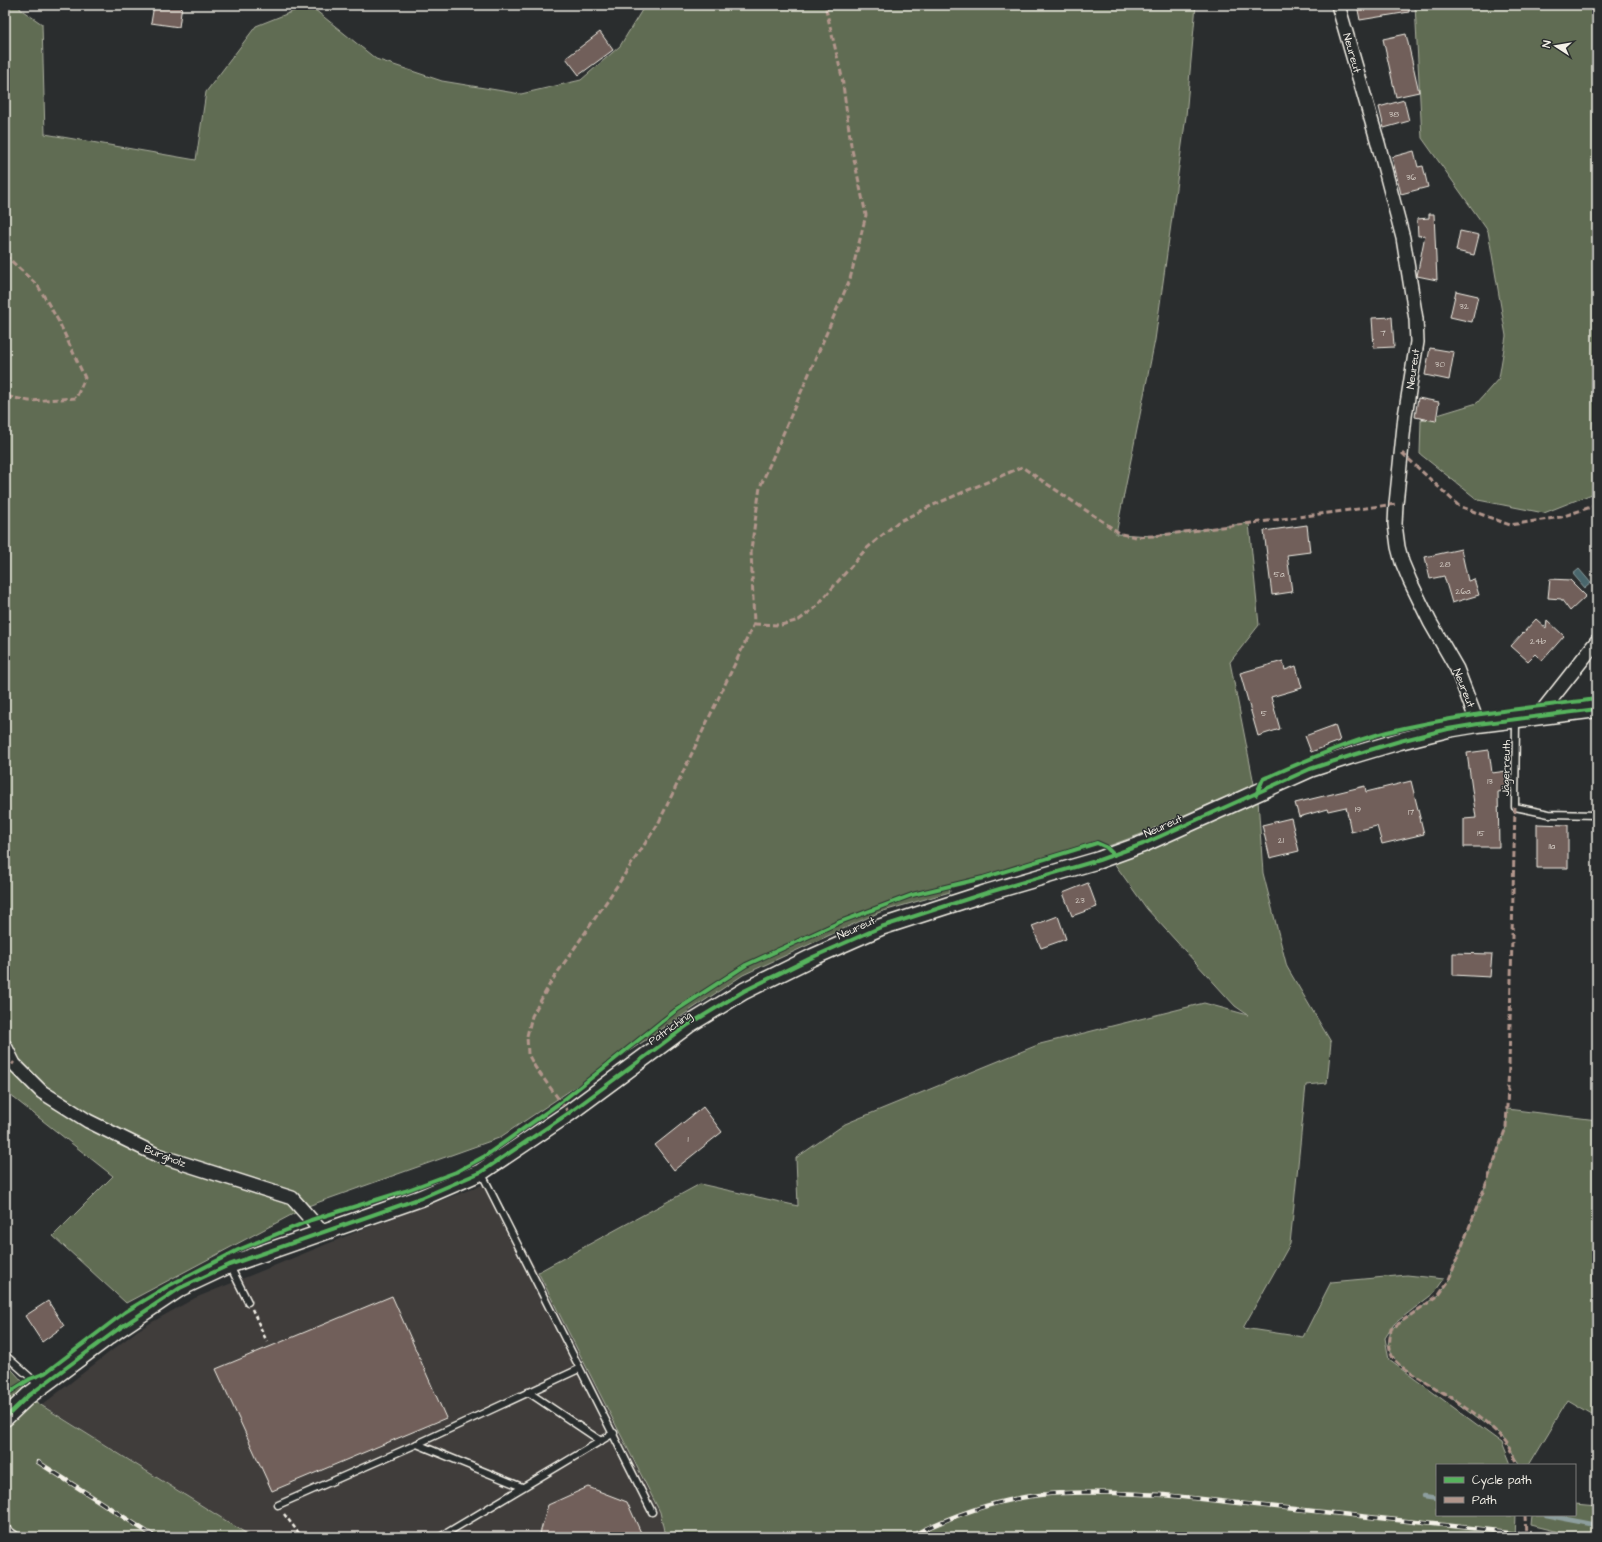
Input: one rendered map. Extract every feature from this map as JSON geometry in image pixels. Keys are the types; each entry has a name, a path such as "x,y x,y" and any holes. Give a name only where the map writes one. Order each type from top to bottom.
{"street":[{"name":"Neureut","path":"1338,5 1378,143 1403,238 1416,319 1417,342 1405,416 1394,524 1398,547 1402,562 1410,581 1430,622 1457,669 1478,724"},
{"path":"1538,716 1597,641"},
{"name":"Neureut","path":"744,991 813,957 881,927 979,895 1099,860 1143,844 1310,769 1400,741 1478,724 1597,709"},
{"name":"Patriching","path":"5,1418 28,1396 117,1330 180,1288 229,1265 421,1198 481,1172 569,1113 688,1025 744,991"},
{"name":"Burgholz","path":"5,1046 14,1064 42,1092 88,1121 157,1155 292,1198 322,1232"}],"lane":[{"name":"Jägerreuth","path":"1516,719 1515,807 1549,814 1597,815"},
{"path":"481,1172 580,1369 614,1433 652,1512"},
{"path":"229,1265 248,1302"},
{"path":"5,1355 42,1387"},
{"path":"278,1505 580,1369"},
{"path":"528,1392 601,1441"},
{"path":"440,1537 614,1433"},
{"path":"416,1444 522,1487"},
{"path":"5,1528 18,1537"}],"path":[{"path":"248,1302 267,1342"},
{"path":"278,1505 302,1537"}],"shaded area":[{"path":"488,1183 538,1272 660,1512 664,1531 661,1537 252,1537 42,1405 138,1330 195,1298 366,1228"}],"green space":[{"path":"5,5 21,5 20,9 42,24 45,134 196,160 206,92 256,26 309,5 376,59 442,81 521,94 581,80 620,46 645,5 1196,5 1186,116 1155,340 1116,534 1154,536 1249,523 1259,625 1230,662 1254,784 1144,833 1106,847 1097,843 983,878 949,885 950,892 880,912 743,975 499,1138 308,1206 126,1303 53,1236 113,1176 5,1091"},
{"path":"1415,5 1597,5 1597,492 1544,513 1478,500 1420,454 1421,420 1477,403 1499,378 1506,336 1488,231 1422,138"},
{"path":"1258,800 1263,873 1287,967 1331,1042 1327,1083 1306,1085 1290,1244 1243,1328 1303,1337 1331,1282 1407,1275 1444,1279 1434,1293 1394,1324 1385,1338 1389,1360 1502,1443 1511,1464 1436,1464 1436,1516 1515,1516 1514,1537 661,1537 664,1531 660,1512 538,1272 700,1184 798,1206 796,1158 845,1124 1040,1044 1204,1003 1248,1015 1235,1006 1147,909 1114,863"},
{"path":"1507,1109 1597,1120 1597,1417 1568,1400 1530,1464 1520,1464 1501,1435 1454,1400 1402,1367 1393,1357 1388,1345 1391,1329 1439,1295 1448,1282 1491,1171 1506,1127"},
{"path":"5,1362 23,1382 28,1397 252,1537 6,1537"},
{"path":"1576,1503 1597,1505 1597,1537 1579,1537 1531,1525 1532,1516 1576,1516"}],"water":[{"path":"1579,569 1591,583 1585,588 1573,574"}],"building":[{"path":"154,5 182,5 179,27 151,23"},
{"path":"1357,5 1409,5 1409,12 1360,20"},
{"path":"600,32 613,50 579,75 566,58"},
{"path":"1406,34 1419,92 1396,97 1383,39"},
{"path":"1404,100 1409,121 1384,128 1379,107"},
{"path":"1414,151 1418,167 1423,166 1428,187 1401,194 1392,157"},
{"path":"1429,214 1434,214 1437,280 1417,276 1425,235 1418,236 1417,219 1429,218"},
{"path":"1460,231 1479,235 1474,255 1456,251"},
{"path":"1456,291 1478,296 1472,322 1450,317"},
{"path":"1392,317 1394,347 1374,348 1372,318"},
{"path":"1430,348 1454,352 1449,380 1425,375"},
{"path":"1418,398 1439,402 1436,421 1415,417"},
{"path":"1307,525 1310,552 1287,555 1292,592 1272,595 1264,531"},
{"path":"1461,549 1468,581 1474,579 1479,595 1452,603 1444,576 1430,579 1425,557"},
{"path":"1550,579 1570,580 1586,596 1570,611 1561,599 1548,598"},
{"path":"1536,619 1546,628 1547,620 1564,636 1542,661 1535,654 1528,661 1511,646"},
{"path":"1283,661 1285,670 1296,666 1302,688 1271,697 1280,729 1258,736 1240,673"},
{"path":"1335,725 1340,741 1311,752 1305,736"},
{"path":"1489,750 1492,773 1507,771 1509,790 1498,792 1499,847 1464,847 1464,819 1476,818 1467,753"},
{"path":"1411,781 1424,834 1382,844 1377,826 1351,832 1346,807 1328,811 1327,809 1299,817 1295,803 1365,786 1366,792"},
{"path":"1291,818 1299,851 1270,858 1262,825"},
{"path":"1537,824 1568,825 1568,868 1537,868"},
{"path":"1088,883 1097,907 1072,916 1063,893"},
{"path":"1058,916 1066,939 1041,948 1032,926"},
{"path":"1453,953 1492,954 1490,977 1453,975"},
{"path":"703,1107 722,1132 674,1170 655,1145"},
{"path":"392,1296 446,1418 272,1491 216,1369"},
{"path":"48,1301 64,1326 42,1342 25,1316"},
{"path":"588,1487 627,1502 643,1537 539,1537 548,1505"}],"waterway":[{"path":"1424,1496 1436,1498"},
{"path":"1550,1516 1597,1525"}],"railway":[{"path":"38,1462 155,1537"},
{"path":"909,1537 946,1520 1004,1501 1044,1494 1089,1492 1164,1495 1555,1537"}],"marked path":[{"path":"569,1113 535,1067 528,1054 527,1036 532,1016 551,982 658,824 754,624 751,550 760,487 850,279 866,215 851,145 842,77 825,5"},
{"path":"5,255 38,286 59,322 85,378 76,398 29,401 5,396"},
{"path":"1402,453 1459,506 1510,525 1561,517 1597,505"},
{"path":"754,624 781,625 799,620 815,608 866,549 898,522 931,506 1022,467 1121,534 1136,537 1154,536 1396,504"},
{"path":"1515,807 1509,1066 1506,1127 1491,1171 1448,1282 1439,1295 1391,1329 1390,1349 1392,1356 1397,1363 1463,1405 1490,1426 1502,1438 1518,1464"},
{"path":"5,1057 14,1064"},
{"path":"1525,1516 1526,1537"}],"cycle path":[{"path":"1256,795 1263,779 1324,753 1371,736 1465,716 1597,699"},
{"path":"5,1418 28,1396 117,1330 180,1288 229,1265 421,1198 481,1172 569,1113 688,1025 744,991 813,957 881,927 986,893 1099,860 1143,844 1310,769 1353,755 1448,729 1597,709"},
{"path":"5,1395 30,1379 45,1373 125,1312 168,1286 238,1250 311,1220 405,1191 456,1172 485,1156 561,1102 675,1011 746,965 840,922 912,895 983,878 1097,843 1106,847 1114,855"}]}
